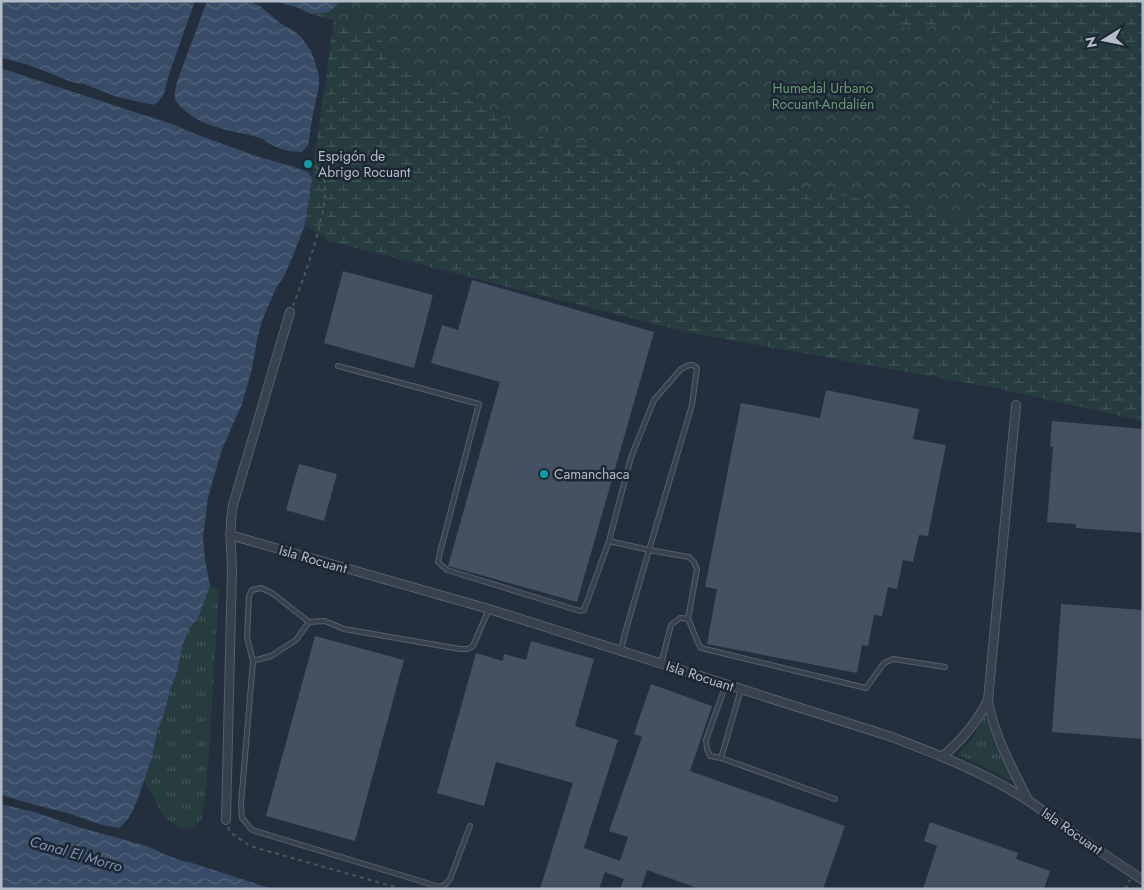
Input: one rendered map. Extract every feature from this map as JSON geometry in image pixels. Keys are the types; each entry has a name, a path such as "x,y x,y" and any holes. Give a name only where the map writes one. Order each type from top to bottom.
{"street":[{"path":"226,820 232,569 231,516 290,312"},
{"path":"1016,405 988,700 997,735 1028,800"},
{"name":"Isla Rocuant","path":"230,535 489,609 889,736 943,756 1028,800 1143,880"},
{"path":"943,756 966,734 988,700"}],"lane":[{"path":"338,366 479,404 438,562 447,570 580,611 584,610 608,541 631,457 654,400 681,369 689,365 697,368 692,406 648,550 621,651"},
{"path":"608,541 676,554 688,557 694,562 697,569 688,619 700,648 866,688 884,663 892,659 945,668"},
{"path":"470,826 450,879 440,887 252,830 242,818 240,804 253,661 247,637 249,596 252,590 261,588 272,593 308,622 325,621 344,629 460,649 468,649 473,646 489,609"},
{"path":"661,664 671,625 680,618 688,619"},
{"path":"253,661 271,656 296,640 308,622"},
{"path":"726,684 706,740 710,756 721,758 835,800"},
{"path":"721,758 742,689"}],"path":[{"path":"290,312 308,264 322,218 324,202 325,186 321,173 307,160"},
{"path":"226,820 230,832 250,846 402,889"}],"green space":[{"name":"Humedal Urbano Rocuant-Andalién","path":"280,1 870,1 892,27 930,27 974,13 980,14 985,17 989,28 992,48 988,202 980,215 971,218 959,218 537,136 400,62 371,28 320,17"},
{"path":"340,1 1143,1 1143,421 996,388 686,332 328,241 305,225 336,5"},
{"path":"210,586 219,590 208,768 202,818 196,827 180,828 163,816 144,780 152,757 158,729 176,676 183,645 189,629 198,618"},
{"path":"985,714 994,744 1014,782 958,754 973,738"}],"water":[{"path":"1,1 195,1 168,77 164,94 153,105 117,97 28,65 1,58"},
{"path":"207,1 249,1 260,6 301,37 311,51 319,76 319,85 308,145 302,152 281,149 263,139 201,121 183,109 175,99 177,82"},
{"path":"275,1 340,1 329,12 311,14 299,8"},
{"path":"1,68 175,125 259,157 308,172 312,178 305,225 284,276 276,288 262,321 252,369 242,404 222,449 208,497 203,538 210,586 198,618 189,629 183,645 176,676 158,729 152,757 140,793 128,819 119,828 99,824 1,795"},
{"name":"Canal El Morro","path":"1,804 35,812 82,828 150,847 182,861 272,889 1,889"}],"pier":[{"path":"1,58 28,65 117,97 153,105 152,107 117,99 1,60"},
{"path":"1,66 150,114 150,117 1,68"},
{"path":"1,795 67,813 101,825 119,828 118,831 100,827 1,798"},
{"path":"2,802 35,809 117,835 117,837 82,828 35,812 1,804"}],"building":[{"path":"343,271 433,295 414,368 324,343"},
{"name":"Camanchaca","path":"472,280 654,332 577,602 448,566 500,382 431,363 442,325 458,330"},
{"path":"826,390 919,409 913,439 946,445 928,536 919,535 913,562 903,560 897,589 888,587 882,616 874,615 868,646 862,645 857,673 707,644 717,589 705,587 741,403 820,418"},
{"path":"1052,421 1143,429 1143,533 1076,528 1076,524 1047,522 1053,447 1050,446"},
{"path":"299,464 337,474 324,521 286,510"},
{"path":"1061,604 1143,610 1143,739 1052,732"},
{"path":"315,636 404,660 355,841 266,816"},
{"path":"531,641 594,659 575,726 618,740 584,848 620,861 628,837 609,831 642,737 634,734 651,684 712,706 690,771 845,826 823,889 700,889 647,870 641,889 620,889 624,879 605,872 599,889 540,889 573,783 496,762 484,806 437,793 476,653 503,661 504,654 526,660"},
{"path":"930,822 1018,853 1016,859 1050,871 1044,889 923,889 937,846 924,841"}],"place":[{"name":"Espigón de Abrigo Rocuant","path":"308,164"},
{"name":"Camanchaca","path":"544,474"}]}
